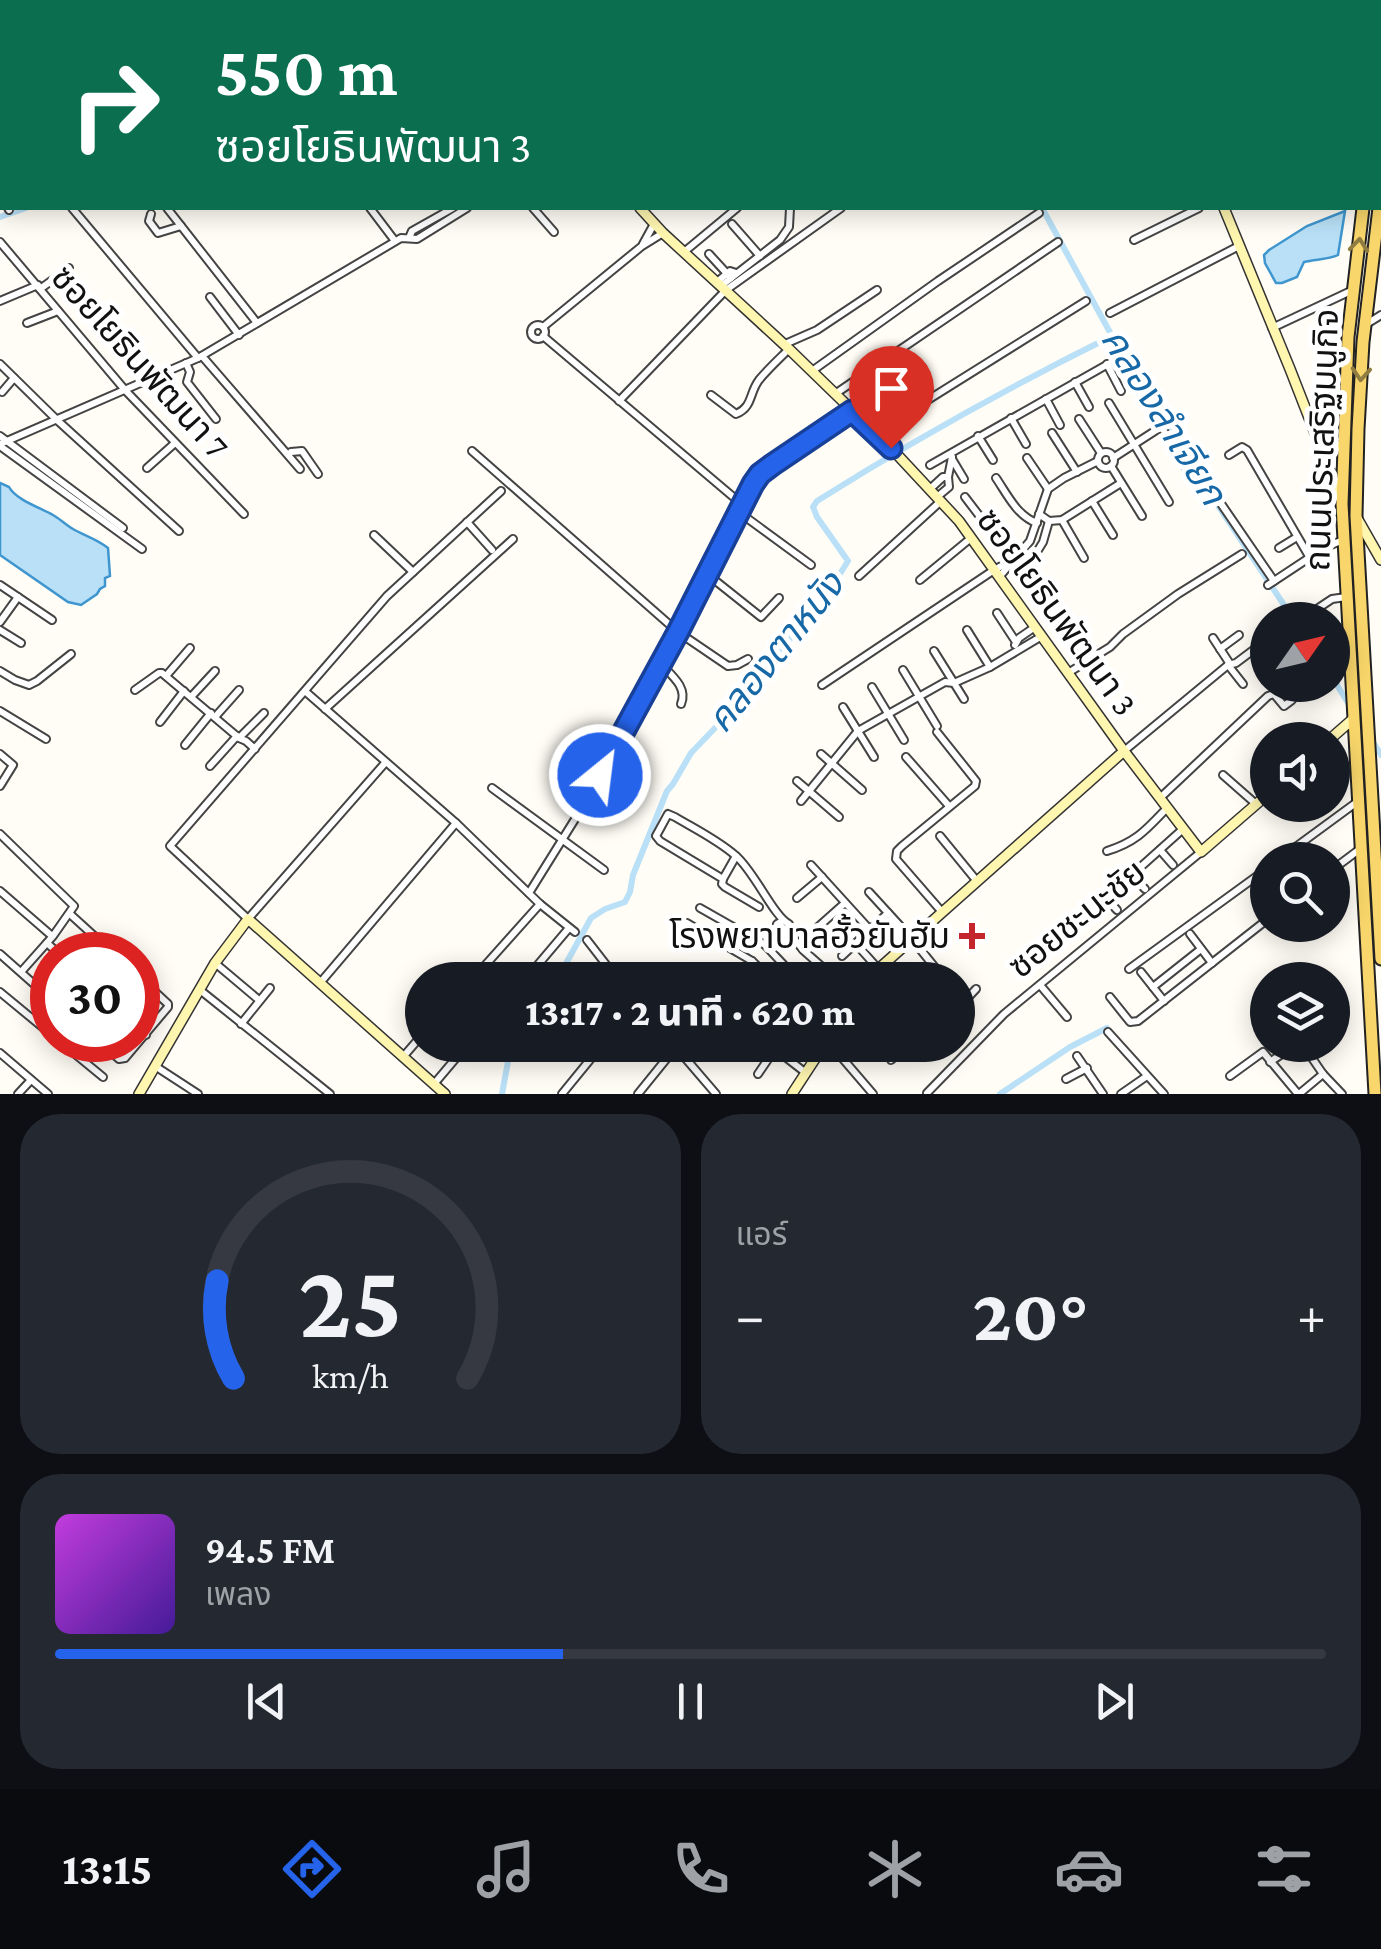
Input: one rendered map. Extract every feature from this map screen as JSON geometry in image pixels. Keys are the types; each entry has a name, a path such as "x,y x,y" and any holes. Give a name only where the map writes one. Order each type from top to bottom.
{"main road":[{"name":"ถนนประเสริฐมนูกิจ","path":"1363,210 1348,337 1342,504 1375,1094"},
{"name":"ถนนประเสริฐมนูกิจ","path":"1379,210 1376,272 1365,325 1356,516 1381,959"}],"street":[{"path":"74,210 300,469"},
{"path":"170,210 256,324"},
{"path":"372,210 395,241"},
{"path":"409,238 412,231 449,210"},
{"path":"2,442 200,357 395,241 405,236 417,240 465,210"},
{"path":"535,210 554,232"},
{"name":"ซอยโยธินพัฒนา 3","path":"642,210 787,346 936,495 972,538 1201,852"},
{"path":"684,252 735,210"},
{"path":"618,400 714,304 731,274 786,233 790,210"},
{"path":"721,286 839,210"},
{"path":"1134,240 1196,210"},
{"path":"1225,210 1342,504"},
{"path":"812,371 1039,213"},
{"path":"151,214 149,221 158,233 182,226"},
{"path":"642,246 654,224"},
{"path":"732,224 760,256"},
{"path":"663,233 543,326 543,336 811,564"},
{"name":"ซอยโยธินพัฒนา 7","path":"0,242 125,390 244,514"},
{"path":"834,394 1058,242"},
{"path":"1110,313 1239,246"},
{"path":"709,254 731,274"},
{"path":"0,300 39,287 69,268"},
{"path":"1272,328 1354,289"},
{"path":"711,395 736,414 742,412 758,381 787,346 877,290"},
{"path":"210,297 239,335"},
{"path":"874,432 1086,301"},
{"path":"27,324 58,311"},
{"path":"1365,325 1381,315"},
{"path":"930,465 1117,358"},
{"path":"186,363 190,372 186,382 216,419"},
{"path":"0,364 179,531"},
{"path":"1107,364 1121,390"},
{"path":"2,392 14,378"},
{"path":"1075,382 1089,407"},
{"path":"1137,386 1195,482"},
{"path":"1046,399 1060,425"},
{"path":"1109,403 1169,502"},
{"path":"529,893 590,795 753,484 760,474 852,411"},
{"path":"1011,418 1026,444"},
{"path":"1080,418 1104,468 1161,427"},
{"path":"1052,433 1076,472"},
{"path":"978,436 993,460"},
{"path":"1316,436 1329,448 1343,446"},
{"path":"2,442 124,528"},
{"path":"2,442 142,549"},
{"path":"147,468 175,444"},
{"path":"1229,455 1242,446 1248,450 1310,558"},
{"path":"291,452 302,451 318,474"},
{"path":"472,451 678,632 728,666 748,659"},
{"path":"822,686 997,573 1006,572 1030,541 1048,490 1100,457 1108,453 1142,516"},
{"path":"859,576 936,495 949,487 951,456"},
{"path":"951,456 964,480"},
{"path":"1028,458 1048,490"},
{"path":"1200,473 1272,582 1343,540"},
{"path":"996,478 1019,512 1037,523"},
{"path":"1039,514 1049,521 1062,520 1121,483"},
{"path":"445,1094 170,846 387,596 502,491"},
{"path":"965,497 994,536 1020,554"},
{"path":"1092,502 1114,536"},
{"path":"1356,516 1377,544 1381,562 1370,561 1358,574"},
{"path":"1062,520 1084,558"},
{"path":"1032,560 1044,542 1049,521"},
{"path":"467,522 492,550"},
{"path":"374,536 413,572"},
{"path":"920,580 972,538"},
{"path":"1279,548 1297,538"},
{"path":"325,709 514,539"},
{"path":"1068,673 1110,648 1122,634 1178,594 1242,554"},
{"path":"708,574 761,617 779,598"},
{"path":"0,585 52,620"},
{"path":"1328,602 1346,596"},
{"path":"0,622 18,597"},
{"path":"997,614 1015,647"},
{"path":"0,630 22,643"},
{"path":"967,630 990,668"},
{"path":"802,801 858,731 944,682 954,683 990,668 1039,631"},
{"path":"1220,649 1239,634"},
{"path":"1213,638 1243,684"},
{"path":"166,676 190,648"},
{"path":"934,650 964,699"},
{"path":"885,962 1124,751 1229,664 1250,652"},
{"path":"0,671 29,685 71,654"},
{"path":"660,664 680,686 682,704"},
{"path":"903,670 937,729 976,780 971,790 896,854 896,859 942,912"},
{"path":"160,722 216,671"},
{"path":"135,690 159,672 246,741 252,752"},
{"path":"872,687 904,740"},
{"path":"185,745 239,690"},
{"path":"306,692 572,930 542,962"},
{"path":"1159,798 1262,702"},
{"path":"843,707 874,758"},
{"path":"1367,715 1381,708"},
{"path":"0,710 46,738"},
{"path":"210,766 264,713"},
{"path":"1349,722 1353,718"},
{"path":"0,754 14,765 0,786"},
{"path":"821,754 862,790"},
{"path":"906,757 950,806"},
{"path":"139,1094 215,963 248,919 385,763"},
{"path":"1223,775 1250,799"},
{"path":"797,781 839,817"},
{"path":"492,788 604,870"},
{"path":"1303,842 1358,802"},
{"path":"1108,850 1140,836 1166,808"},
{"name":"ซอยชะนะชัย","path":"926,1093 1004,1014 1250,809"},
{"path":"724,879 660,842 656,836 668,814 736,856 782,921 789,924 789,932 816,962"},
{"path":"320,983 456,823"},
{"path":"1117,910 1106,898 1182,829"},
{"path":"0,834 73,905 56,932"},
{"path":"940,836 976,880"},
{"path":"1350,856 1361,848"},
{"path":"1160,850 1173,865"},
{"path":"736,856 723,886 759,907"},
{"path":"811,865 871,931"},
{"path":"1132,874 1145,889"},
{"path":"797,898 822,877"},
{"path":"1129,969 1250,881"},
{"path":"0,891 42,932"},
{"path":"869,892 929,962"},
{"path":"818,927 845,903"},
{"path":"488,962 540,904"},
{"path":"700,908 764,944 781,962"},
{"path":"70,914 90,932"},
{"path":"842,956 886,916"},
{"path":"779,934 776,926 782,921"},
{"path":"687,923 752,961"},
{"path":"764,944 789,932"},
{"path":"1110,997 1134,1023 1250,933"},
{"path":"1190,934 1212,963"},
{"path":"587,940 603,962"},
{"path":"856,944 872,962"},
{"path":"1153,988 1202,949"},
{"path":"0,954 30,980"},
{"path":"21,972 30,962"},
{"path":"215,963 259,1000"},
{"path":"1141,972 1164,1001"},
{"path":"1040,985 1067,1017"},
{"path":"242,1024 270,988"},
{"path":"200,990 330,1094"},
{"path":"0,992 30,1017"},
{"path":"160,997 169,1005 160,1016"},
{"path":"1108,1032 1164,1094"},
{"path":"0,1053 48,1094"},
{"path":"1077,1056 1103,1094"},
{"path":"1230,1076 1250,1061"},
{"path":"85,1062 104,1077"},
{"path":"434,1084 453,1062"},
{"path":"562,1094 588,1062"},
{"path":"638,1094 663,1062"},
{"path":"689,1062 716,1094"},
{"path":"758,1074 766,1062"},
{"path":"793,1062 806,1074"},
{"path":"792,1094 815,1062"},
{"path":"844,1062 874,1094"},
{"path":"1270,1062 1298,1094 1324,1074"},
{"path":"1315,1062 1342,1094"},
{"path":"155,1066 198,1094"},
{"path":"1066,1080 1086,1068"},
{"path":"1121,1094 1146,1076"},
{"path":"18,1094 32,1080"}],"water":[{"path":"1345,211 1338,255 1304,262 1297,277 1276,283 1264,255 1307,226"},
{"path":"0,483 108,548 110,576 97,594 81,605 68,602 0,555"}],"waterway":[{"path":"0,217 20,210"},
{"name":"คลองลำเจียก","path":"1043,210 1112,336 1201,478"},
{"name":"คลองตาหนัง","path":"567,962 591,918 625,902 667,791 691,753 739,703 848,561 817,517 813,507 817,501 962,415 1112,336"},
{"name":"คลองลำเจียก","path":"1207,489 1282,602"},
{"name":"คลองลำเจียก","path":"1348,702 1350,706"},
{"name":"คลองลำเจียก","path":"1357,716 1381,755"},
{"path":"1000,1094 1070,1047 1107,1028"},
{"name":"คลองตาหนัง","path":"502,1094 508,1062"}],"place":[{"name":"โรงพยาบาลฮั้วยันฮัม","path":"972,936"}],"route":[{"path":"600,775 760,474 852,411 891,448"}]}
